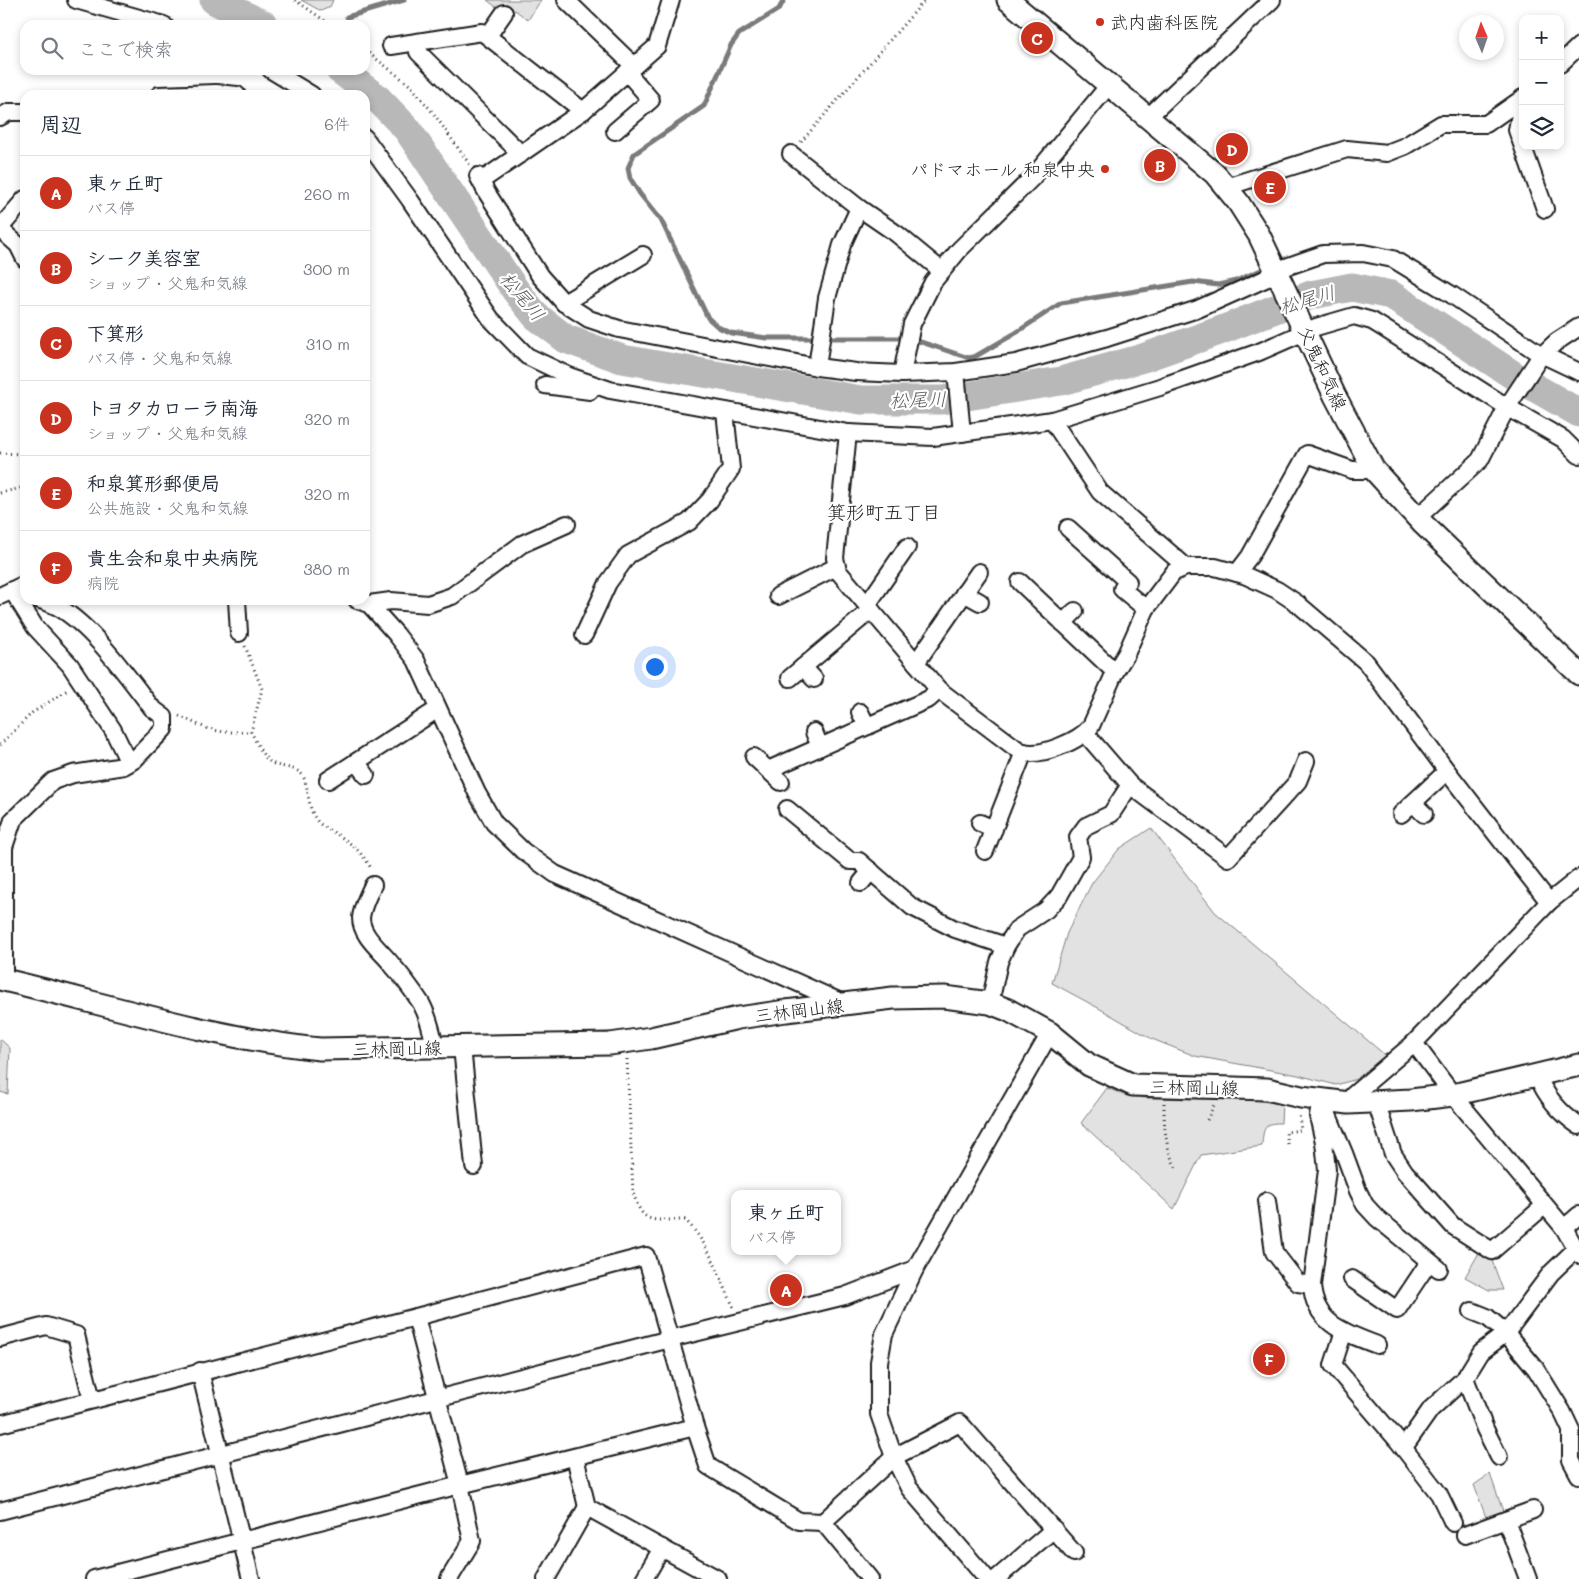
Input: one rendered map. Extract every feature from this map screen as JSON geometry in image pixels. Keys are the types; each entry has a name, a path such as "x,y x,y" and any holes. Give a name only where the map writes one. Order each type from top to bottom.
{"main road":[{"name":"父鬼和気線","path":"1008,0 1215,174 1238,202 1259,235 1335,396 1374,470 1417,518 1579,674"},
{"name":"三林岡山線","path":"2,980 204,1030 283,1046 320,1049 610,1044 651,1038 738,1018 892,998 944,997 990,1003 1008,1010 1050,1033 1089,1065 1133,1085 1267,1089 1349,1103 1376,1102 1453,1095 1579,1065"}],"street":[{"path":"76,0 146,20"},
{"path":"566,0 630,69 650,100 615,131"},
{"path":"671,0 657,46 583,111 521,154 480,178 487,193 540,276 564,303 589,319 619,329 817,367 856,372 956,374 1016,363 1107,338 1198,309 1265,279 1279,275 1323,254 1363,253 1393,259 1541,356 1579,372"},
{"path":"1147,118 1272,0"},
{"path":"488,36 504,13"},
{"path":"391,46 482,32 583,111"},
{"path":"417,42 418,52 521,154"},
{"path":"1564,60 1579,46"},
{"path":"279,75 302,90"},
{"path":"902,374 912,324 933,282 959,250 1033,177 1109,85"},
{"path":"1226,187 1347,149 1387,153 1405,146 1441,124 1486,124 1519,101"},
{"path":"1522,105 1517,130 1545,209"},
{"path":"0,117 9,112 20,112"},
{"path":"370,145 410,200 490,319 527,356 569,376 610,390 848,433 933,437 961,431 1052,420 1160,387 1259,352 1304,328 1316,327 1354,316 1372,321 1508,405 1563,439 1579,455"},
{"path":"791,154 859,208 897,234 942,271"},
{"path":"20,205 0,228 18,244 20,248"},
{"path":"817,367 827,298 842,245 859,208"},
{"path":"564,303 643,255"},
{"path":"1417,518 1480,460 1508,405 1541,356 1556,342 1579,327"},
{"path":"956,374 961,431"},
{"path":"545,385 587,391 610,390"},
{"path":"584,635 608,583 628,555 689,522 710,500 731,469 726,411"},
{"path":"1052,420 1100,492 1186,567"},
{"path":"848,433 835,558 836,567 939,690 1013,746 1024,752 1037,753 1049,751 1086,734 1146,609 1174,572 1186,567 1214,567 1237,573 1277,590 1298,604 1366,662 1447,771 1549,902"},
{"path":"1563,439 1579,444"},
{"path":"1237,573 1250,556 1307,454 1352,470 1374,470"},
{"path":"370,602 391,601 428,604 452,596 522,544 567,524"},
{"path":"1068,528 1128,582 1122,589 1146,609"},
{"path":"790,678 808,673 869,607 907,547"},
{"path":"778,596 836,567"},
{"path":"916,664 979,572"},
{"path":"1020,582 1115,672"},
{"path":"964,593 980,602"},
{"path":"22,605 35,627 70,665 113,730 129,763"},
{"path":"2,980 4,847 13,820 53,781 73,774 124,766 164,729 164,717 152,708 112,658 76,619 54,605"},
{"path":"237,605 238,632"},
{"path":"366,605 416,660 476,793 494,823 523,851 555,874 845,1004"},
{"path":"1063,623 1076,610"},
{"path":"768,770 817,740 864,719 929,699 939,690"},
{"path":"328,780 361,769 438,709"},
{"path":"1086,734 1130,785 1228,858 1298,781 1306,762"},
{"path":"985,851 987,826 1024,752"},
{"path":"754,757 782,782"},
{"path":"1413,810 1447,771"},
{"path":"990,1003 999,962 1016,929 1046,910 1060,896 1080,857 1078,837 1086,826 1111,814 1130,785"},
{"path":"788,808 850,861 912,908 924,922 955,929 1006,946"},
{"path":"1349,1103 1353,1095 1414,1043 1549,902 1579,878"},
{"path":"373,885 361,919 364,929 370,940 394,966 420,1003 431,1024 435,1047"},
{"path":"987,1579 909,1488 894,1457 879,1414 879,1362 884,1334 915,1269 1050,1033"},
{"path":"1407,1443 1431,1409 1465,1378 1481,1352 1506,1333 1551,1273 1577,1253 1564,1228 1453,1095 1414,1043"},
{"path":"462,1047 474,1166"},
{"path":"1537,1075 1561,1113 1579,1126"},
{"path":"1311,1098 1344,1153 1358,1192 1365,1205 1376,1218 1434,1265 1397,1310 1352,1279"},
{"path":"1311,1098 1318,1116 1324,1142 1326,1170 1312,1285 1313,1299 1322,1314 1333,1325 1377,1345"},
{"path":"1376,1102 1393,1154 1405,1172 1453,1226 1492,1251 1544,1206"},
{"path":"1267,1201 1274,1252 1298,1283 1312,1285"},
{"path":"1564,1228 1579,1216"},
{"path":"0,1424 646,1256 695,1428 708,1466 799,1521 823,1522 894,1457 960,1422 1074,1553"},
{"path":"0,1512 670,1339 845,1296 915,1269"},
{"path":"1472,1311 1487,1317 1506,1333 1536,1369 1562,1411 1571,1430 1571,1460 1579,1475"},
{"path":"416,1317 460,1485 472,1540 449,1579"},
{"path":"0,1338 46,1326 76,1335 92,1400"},
{"path":"1344,1331 1333,1365 1398,1441 1438,1494 1453,1523"},
{"path":"200,1371 251,1579"},
{"path":"1465,1378 1485,1429 1499,1458"},
{"path":"94,1579 460,1485 695,1428"},
{"path":"546,1579 587,1507 575,1457"},
{"path":"587,1507 718,1579"},
{"path":"1465,1535 1533,1510"},
{"path":"1506,1520 1528,1579"},
{"path":"823,1522 869,1579"},
{"path":"996,1579 1054,1529"},
{"path":"644,1579 662,1548"}],"path":[{"path":"295,0 324,20"},
{"path":"791,154 925,0"},
{"path":"370,54 412,86 480,178"},
{"path":"0,453 20,454"},
{"path":"0,493 20,487"},
{"path":"238,632 262,689 251,732 267,760 276,766 298,771 303,777 308,801 314,817 320,824 338,835 366,858 373,871 373,885"},
{"path":"0,745 32,713 80,681"},
{"path":"164,717 176,714 208,729 224,732 251,732"},
{"path":"628,1042 627,1081 632,1182 636,1204 640,1213 648,1219 685,1220 692,1226 705,1246 740,1322"},
{"path":"1165,1087 1164,1129 1170,1156 1176,1168"},
{"path":"1288,1144 1286,1132 1301,1130 1298,1108 1311,1098"}],"shaded area":[{"path":"301,0 333,0 330,7 321,11"},
{"path":"487,0 541,0 528,20 515,10 509,17"},
{"path":"1151,828 1215,912 1385,1055 1364,1077 1336,1085 1298,1075 1195,1056 1152,1039 1052,983 1067,933 1092,883 1119,849"},
{"path":"0,1039 10,1048 8,1094 0,1092"},
{"path":"1107,1088 1127,1096 1146,1098 1254,1100 1282,1104 1281,1123 1271,1124 1265,1128 1262,1146 1201,1155 1174,1209 1081,1123"},
{"path":"1480,1251 1491,1258 1503,1290 1489,1290 1465,1277"},
{"path":"1490,1474 1504,1514 1487,1520 1474,1485"}],"waterway":[{"name":"松尾川","path":"214,0 254,20"},
{"path":"347,17 404,0"},
{"path":"784,0 779,9 739,34 731,45 704,106 634,154 628,168 630,178 661,220 708,318 718,327 731,333 767,338 902,338"},
{"name":"松尾川","path":"347,75 366,90"},
{"name":"松尾川","path":"370,93 407,129 516,291 536,316 566,339 622,359 861,400 942,400 1061,381 1143,358 1311,295 1352,287 1391,295 1513,375 1579,413"},
{"path":"370,101 377,98"},
{"path":"915,340 969,358 976,356 1014,334 1061,303 1193,282 1218,285 1236,281 1261,270"}],"place":[{"name":"武内歯科医院","path":"1100,22"},
{"name":"下箕形","path":"1037,38"},
{"name":"トヨタカローラ南海","path":"1232,149"},
{"name":"シーク美容室","path":"1160,165"},
{"name":"パドマホール 和泉中央","path":"1105,169"},
{"name":"和泉箕形郵便局","path":"1270,187"},
{"name":"東ヶ丘町","path":"786,1290"},
{"name":"貴生会和泉中央病院","path":"1269,1359"}],"district":[{"name":"箕形町五丁目","path":"884,511"}]}
